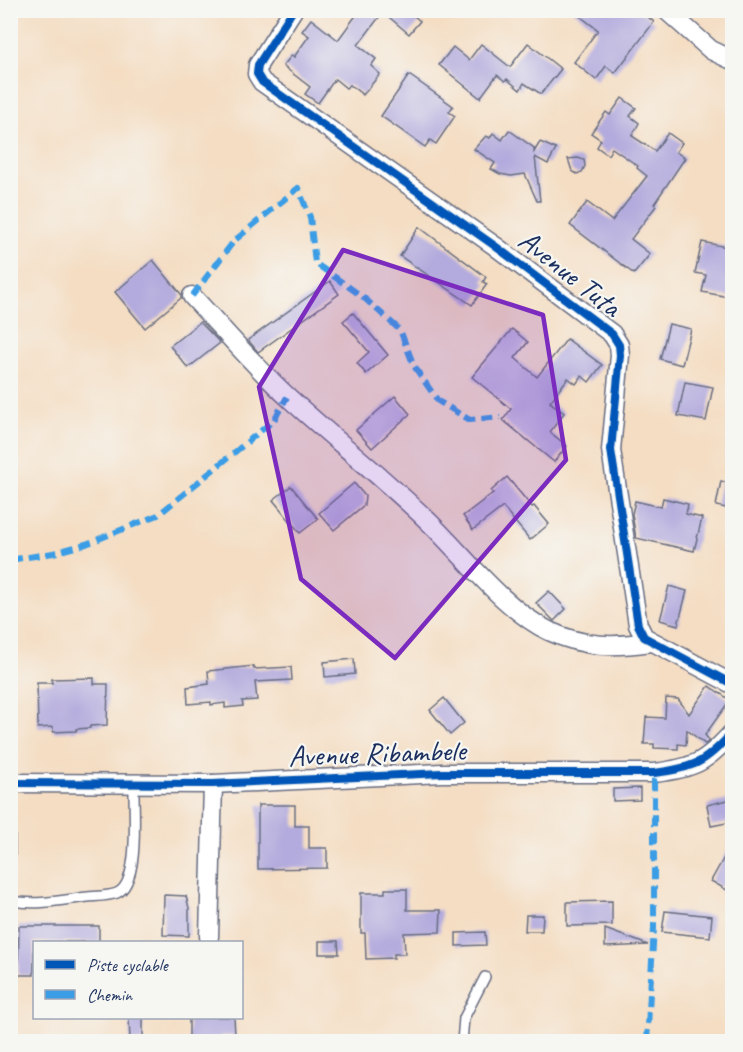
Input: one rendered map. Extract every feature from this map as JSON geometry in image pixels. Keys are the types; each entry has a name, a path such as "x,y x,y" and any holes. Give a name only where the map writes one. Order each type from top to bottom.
{"street":[{"name":"Avenue Tuta","path":"293,10 258,65 257,74 262,82 495,246 612,334 617,341 620,355 611,450 638,625 644,637 651,642"},
{"path":"666,10 711,50 732,60"},
{"path":"192,296 287,397 427,520 499,593 531,620 560,636 599,646 651,642 732,684"},
{"name":"Avenue Ribambele","path":"10,783 213,783 442,773 654,773 676,770 703,761 732,733"},
{"path":"209,937 213,783"}],"lane":[{"path":"12,901 48,903 118,893 128,882 133,866 134,783"},
{"path":"10,829 12,901 10,934"},
{"path":"462,1041 464,1018 485,977"}],"highlighted area":[{"path":"343,250 543,315 566,460 395,658 301,579 259,387"}],"building":[{"path":"360,10 407,10 420,21 409,34 383,12 358,45 376,59 371,66 380,74 363,95 350,85 346,88 335,79 318,103 305,94 310,87 283,66 292,55 294,57 309,36 302,31 311,19 338,40"},
{"path":"572,10 639,10 654,22 615,73 606,66 596,80 574,62 598,30"},
{"path":"528,43 561,69 541,94 524,83 520,90 507,79 505,81 497,75 480,98 439,65 453,47 469,60 481,44 510,67"},
{"path":"409,75 453,106 449,112 455,116 436,144 430,140 425,147 381,116"},
{"path":"622,98 636,108 630,116 639,123 632,136 655,151 668,133 682,143 676,152 685,158 654,204 656,206 631,239 650,254 634,274 570,225 587,202 612,221 647,176 637,168 638,166 612,148 608,155 597,147 601,140 591,133 606,112 610,115"},
{"path":"509,130 534,148 534,152 540,142 556,149 548,164 535,157 540,201 537,201 525,174 511,176 500,174 491,169 495,163 474,149 486,136 490,138 493,133 502,140"},
{"path":"568,159 584,160 585,166 582,172 577,174 572,171"},
{"path":"419,227 486,277 483,282 487,284 472,305 400,256"},
{"path":"702,242 732,248 732,279 729,297 702,292 706,275 695,273"},
{"path":"153,260 181,294 181,298 145,328 115,292"},
{"path":"330,281 339,294 258,352 248,340"},
{"path":"353,313 388,355 366,374 357,363 369,352 343,321"},
{"path":"200,322 220,343 188,368 170,346"},
{"path":"669,324 691,329 682,365 660,359"},
{"path":"512,329 528,342 515,358 537,377 567,339 602,365 589,382 582,376 576,384 568,378 550,402 564,413 550,432 567,446 554,462 503,420 511,409 472,377"},
{"path":"685,382 713,387 706,421 678,416"},
{"path":"395,396 410,414 372,448 356,430"},
{"path":"507,477 549,524 530,540 503,507 473,530 463,516 493,493 491,491"},
{"path":"721,481 732,484 732,509 716,506"},
{"path":"354,483 365,496 364,505 334,530 319,513"},
{"path":"291,486 318,519 300,533 273,500"},
{"path":"663,498 688,504 686,514 702,518 694,551 636,538 632,514 635,501 661,507"},
{"path":"669,586 687,591 678,625 660,620"},
{"path":"549,591 566,609 554,621 536,603"},
{"path":"354,659 355,674 325,677 324,662"},
{"path":"254,666 254,669 291,667 292,680 255,682 257,700 242,701 243,706 225,708 225,703 211,705 211,702 188,704 187,687 209,684 208,671"},
{"path":"94,678 94,684 108,684 107,725 90,726 90,728 76,729 76,731 53,732 53,727 38,728 37,683 52,683 52,679"},
{"path":"709,686 730,700 705,735 709,740 707,743 705,744 687,730 686,745 678,744 678,749 654,748 654,744 644,744 646,717 665,718 666,698 678,699 689,714"},
{"path":"444,698 464,723 450,735 430,710"},
{"path":"640,788 640,800 613,801 613,789"},
{"path":"732,799 732,822 711,826 707,805"},
{"path":"258,805 295,805 295,826 309,826 309,848 327,848 327,868 258,869"},
{"path":"732,843 732,893 711,881"},
{"path":"385,889 407,889 407,910 441,910 440,932 404,933 405,954 394,954 394,958 366,959 365,933 361,933 361,893 385,893"},
{"path":"164,895 186,896 189,908 189,936 163,935"},
{"path":"612,901 612,925 567,926 567,902"},
{"path":"665,911 712,916 710,937 662,932"},
{"path":"526,915 543,915 542,931 525,931"},
{"path":"19,926 99,926 99,941 33,941 33,975 18,975"},
{"path":"605,929 648,945 605,947"},
{"path":"485,932 486,945 456,946 456,933"},
{"path":"319,941 338,941 339,954 319,954"},
{"path":"129,1019 143,1019 143,1041 130,1041"},
{"path":"189,1019 234,1019 235,1036 221,1036 219,1040 189,1040"}],"marked path":[{"path":"192,296 234,241 298,188 310,217 315,263 363,297 400,330 414,366 438,401 470,420 500,417"},
{"path":"10,560 53,553 86,544 158,515 274,420 287,397"},
{"path":"647,1042 654,928 654,773"}],"cycle path":[{"path":"293,10 258,65 257,74 262,82 495,246 612,334 619,345 620,355 611,450 638,625 644,637 732,684"},
{"path":"10,783 213,784 442,773 654,773 679,769 706,758 732,733"}]}
